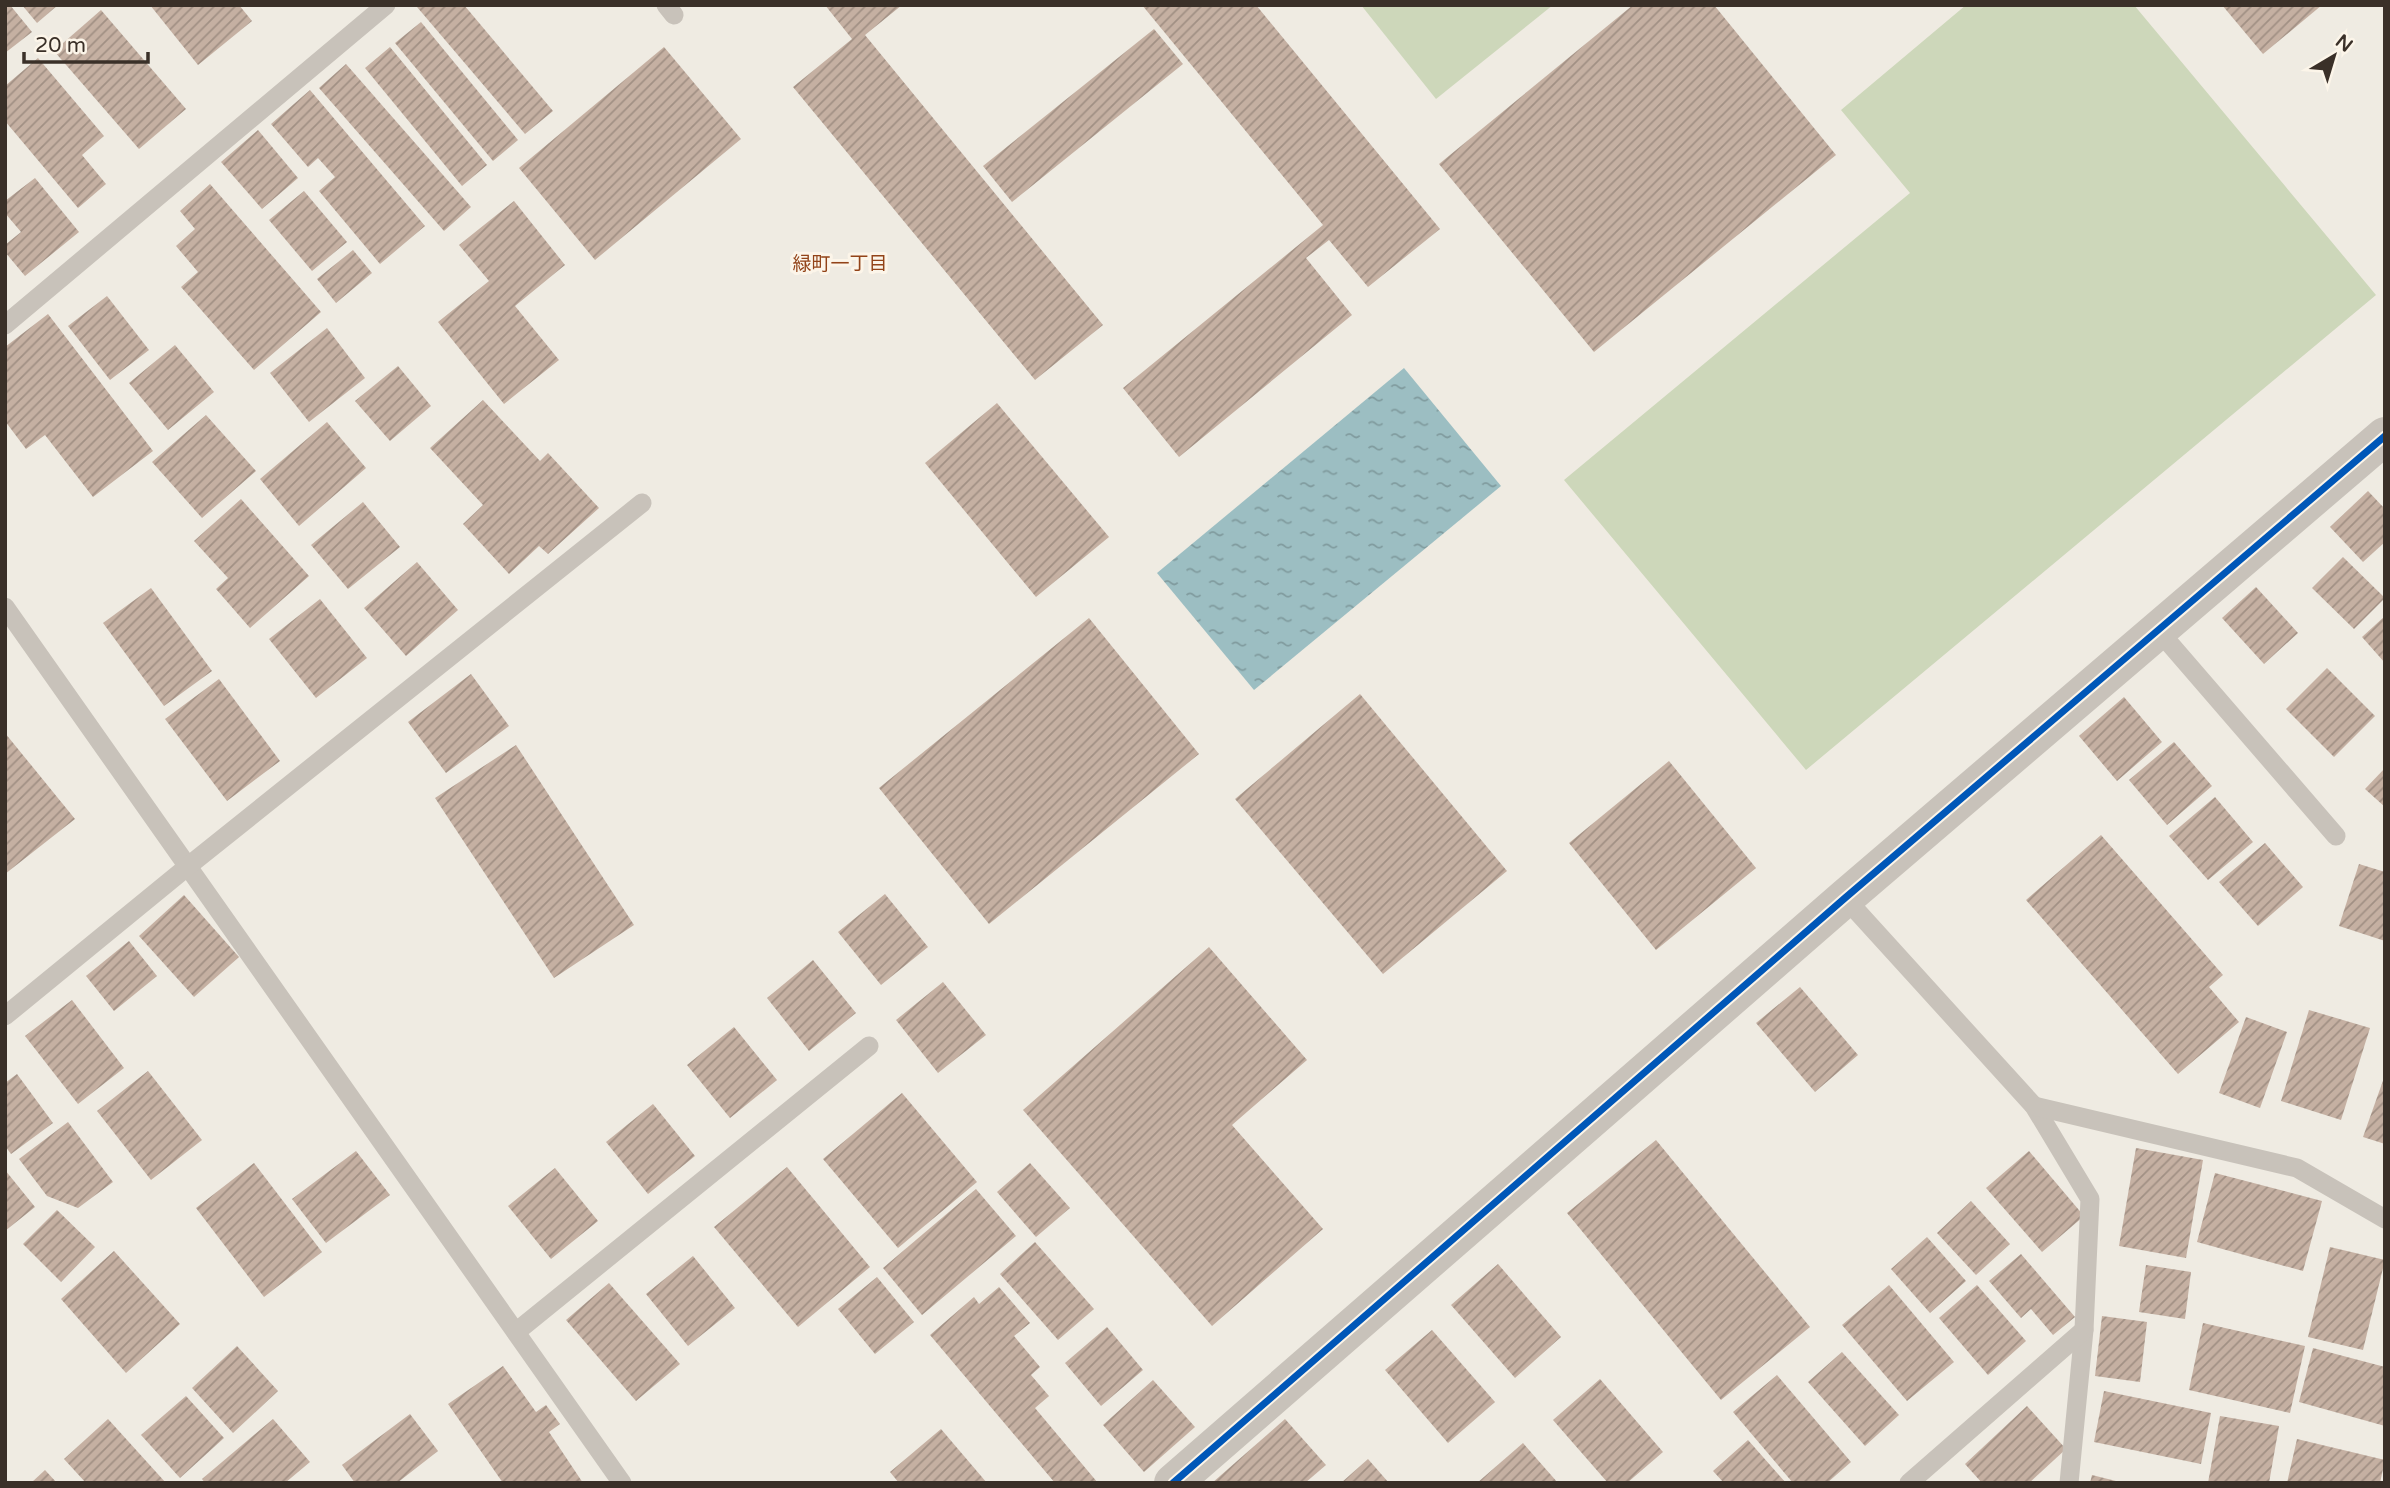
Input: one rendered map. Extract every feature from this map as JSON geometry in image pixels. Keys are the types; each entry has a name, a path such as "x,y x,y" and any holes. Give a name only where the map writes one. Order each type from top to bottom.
{"street":[{"path":"1172,1483 1845,898 2385,436"}],"lane":[{"path":"5,325 386,5"},
{"path":"5,1016 642,503"},
{"path":"5,607 622,1483"},
{"path":"2158,630 2336,836"},
{"path":"1845,898 2034,1106 2090,1199 2084,1330 2069,1483"},
{"path":"516,1332 869,1046"},
{"path":"2034,1106 2297,1168 2385,1219"},
{"path":"1909,1483 2084,1330"}],"green space":[{"path":"1361,5 1553,5 1436,99"},
{"path":"1966,5 2134,5 2376,295 1806,770 1564,480 1910,193 1841,110"}],"water":[{"path":"1404,368 1501,486 1254,690 1157,573"}],"building":[{"path":"5,5 10,5 32,32 5,53"},
{"path":"22,5 58,5 37,23"},
{"path":"150,5 239,5 252,21 198,65"},
{"path":"464,5 553,111 525,134 417,7"},
{"path":"825,5 902,5 865,35 1103,325 1035,380 793,87 852,39"},
{"path":"1142,5 1256,5 1440,229 1368,287 1329,240 1306,258 1352,315 1179,457 1123,388 1323,225"},
{"path":"1633,5 1714,5 1836,155 1594,352 1439,164"},
{"path":"2222,5 2322,5 2263,54"},
{"path":"101,10 186,109 139,149 54,51"},
{"path":"421,22 518,140 493,161 395,43"},
{"path":"1154,29 1183,64 1012,202 983,166"},
{"path":"390,47 487,165 462,186 365,68"},
{"path":"664,47 741,139 595,260 519,168"},
{"path":"38,58 104,136 82,155 106,184 78,208 5,121 5,86"},
{"path":"346,64 471,207 444,231 319,88"},
{"path":"310,90 425,226 380,264 319,191 335,177 318,158 308,167 271,124"},
{"path":"258,130 298,178 262,209 221,162"},
{"path":"35,178 79,232 25,276 5,252 5,245 21,232 5,213 5,201"},
{"path":"210,184 321,312 254,370 181,287 198,272 176,246 195,229 180,211"},
{"path":"304,191 347,242 312,271 269,220"},
{"path":"514,201 565,265 515,306 559,360 504,404 438,322 489,281 459,245"},
{"path":"353,250 372,273 336,303 317,279"},
{"path":"107,296 149,350 110,380 68,326"},
{"path":"48,314 153,451 93,497 45,435 26,449 5,421 5,347"},
{"path":"327,328 365,378 309,422 270,373"},
{"path":"175,345 214,392 168,430 129,383"},
{"path":"398,366 431,406 390,441 355,401"},
{"path":"483,400 540,461 548,453 599,508 548,554 539,546 509,574 463,524 483,505 430,448"},
{"path":"997,403 1109,537 1036,597 925,463"},
{"path":"206,415 256,471 202,518 152,462"},
{"path":"327,422 366,468 299,526 260,479"},
{"path":"2368,491 2385,509 2385,542 2363,562 2330,527"},
{"path":"241,499 309,576 250,628 216,589 228,578 194,541"},
{"path":"363,502 400,547 348,589 311,545"},
{"path":"2343,557 2385,598 2354,629 2312,588"},
{"path":"417,562 458,610 406,656 364,608"},
{"path":"2256,587 2298,633 2264,664 2222,618"},
{"path":"151,588 212,671 164,706 103,623"},
{"path":"320,599 367,658 316,698 269,639"},
{"path":"2385,616 2385,663 2362,637"},
{"path":"1089,618 1199,754 989,924 879,788"},
{"path":"2327,668 2375,716 2334,757 2286,709"},
{"path":"471,674 509,726 446,773 408,722"},
{"path":"219,679 280,761 227,801 165,719"},
{"path":"1360,694 1507,871 1383,974 1235,799"},
{"path":"2124,697 2162,742 2117,781 2079,736"},
{"path":"5,733 75,819 5,874"},
{"path":"2174,742 2212,786 2167,825 2129,780"},
{"path":"516,745 634,925 554,978 435,798"},
{"path":"1669,761 1756,868 1656,950 1569,843"},
{"path":"2385,768 2385,807 2365,789"},
{"path":"2215,797 2253,842 2208,880 2169,836"},
{"path":"2101,835 2223,975 2209,987 2239,1022 2178,1074 2026,900"},
{"path":"2265,843 2303,887 2258,926 2219,882"},
{"path":"2359,864 2385,872 2385,941 2339,926"},
{"path":"885,894 928,947 881,985 838,932"},
{"path":"184,895 239,957 194,997 139,936"},
{"path":"129,941 157,976 114,1011 86,976"},
{"path":"1209,947 1307,1060 1232,1125 1323,1229 1212,1326 1023,1110"},
{"path":"813,960 856,1013 809,1051 767,998"},
{"path":"943,982 986,1035 938,1073 896,1020"},
{"path":"1800,987 1858,1055 1815,1092 1756,1023"},
{"path":"72,1000 124,1068 78,1104 25,1036"},
{"path":"2309,1010 2370,1028 2341,1120 2281,1101"},
{"path":"2246,1017 2287,1032 2260,1108 2219,1093"},
{"path":"734,1027 777,1080 730,1118 687,1065"},
{"path":"148,1071 202,1140 151,1180 97,1111"},
{"path":"17,1074 53,1123 11,1154 5,1146 5,1083"},
{"path":"2385,1075 2385,1144 2363,1137"},
{"path":"902,1093 977,1182 898,1248 823,1159"},
{"path":"653,1104 695,1156 648,1194 606,1142"},
{"path":"68,1122 113,1182 78,1208 47,1196 19,1159"},
{"path":"1656,1140 1810,1327 1721,1400 1567,1213"},
{"path":"2136,1148 2203,1160 2186,1258 2119,1246"},
{"path":"356,1151 390,1195 326,1243 292,1199"},
{"path":"2029,1151 2084,1216 2042,1252 1986,1188"},
{"path":"254,1163 322,1252 264,1297 196,1208"},
{"path":"1030,1163 1070,1208 1036,1237 997,1192"},
{"path":"787,1167 870,1267 798,1327 714,1227"},
{"path":"555,1168 598,1221 551,1259 508,1206"},
{"path":"5,1170 35,1207 5,1231"},
{"path":"2215,1173 2322,1201 2303,1271 2197,1242"},
{"path":"976,1189 1016,1236 922,1315 883,1268"},
{"path":"1971,1201 2010,1244 1976,1275 1937,1233"},
{"path":"57,1210 95,1247 61,1282 23,1244"},
{"path":"1927,1237 1966,1281 1930,1313 1891,1269"},
{"path":"1035,1242 1094,1309 1058,1340 1000,1274"},
{"path":"2330,1247 2385,1260 2363,1350 2308,1337"},
{"path":"114,1251 180,1324 126,1373 61,1299"},
{"path":"2021,1254 2075,1317 2053,1335 2031,1309 2021,1318 1989,1281"},
{"path":"693,1256 735,1308 688,1346 646,1294"},
{"path":"1498,1264 1561,1337 1515,1378 1451,1305"},
{"path":"2146,1265 2191,1272 2185,1319 2139,1312"},
{"path":"877,1277 914,1322 875,1354 838,1309"},
{"path":"609,1283 680,1364 636,1401 566,1320"},
{"path":"1889,1285 1954,1362 1907,1401 1842,1325"},
{"path":"1977,1285 2026,1341 1988,1375 1939,1318"},
{"path":"999,1287 1030,1323 1014,1336 1040,1367 1031,1375 1049,1396 1035,1408 1098,1483 1055,1483 930,1335 974,1297 979,1304"},
{"path":"2102,1316 2147,1322 2140,1382 2095,1376"},
{"path":"2203,1323 2305,1346 2290,1413 2189,1390"},
{"path":"1107,1327 1143,1370 1101,1406 1065,1363"},
{"path":"1432,1330 1495,1402 1448,1443 1385,1370"},
{"path":"237,1346 278,1391 233,1433 192,1388"},
{"path":"2313,1348 2385,1367 2385,1426 2299,1402"},
{"path":"1842,1352 1899,1415 1865,1446 1808,1382"},
{"path":"503,1366 536,1412 546,1405 560,1424 549,1432 583,1483 503,1483 448,1404"},
{"path":"1777,1375 1851,1462 1827,1483 1793,1483 1733,1412"},
{"path":"1600,1379 1663,1452 1627,1483 1608,1483 1553,1420"},
{"path":"1153,1380 1195,1427 1144,1472 1103,1425"},
{"path":"2104,1391 2211,1413 2201,1464 2094,1442"},
{"path":"186,1396 224,1438 180,1478 141,1435"},
{"path":"2027,1406 2066,1449 2029,1483 1982,1483 1965,1464"},
{"path":"410,1414 438,1451 397,1483 355,1483 342,1465"},
{"path":"2220,1416 2279,1426 2269,1483 2208,1483"},
{"path":"108,1419 166,1483 86,1483 64,1459"},
{"path":"273,1419 310,1462 285,1483 205,1483 202,1479"},
{"path":"1285,1419 1326,1465 1305,1483 1212,1483"},
{"path":"941,1429 987,1483 899,1483 890,1472"},
{"path":"2297,1439 2385,1460 2380,1483 2287,1483"},
{"path":"1748,1440 1786,1483 1724,1483 1713,1471"},
{"path":"1523,1443 1558,1483 1477,1483"},
{"path":"1368,1459 1389,1483 1341,1483"},
{"path":"45,1470 57,1483 31,1483"},
{"path":"2092,1475 2120,1482 2120,1483 2090,1483"}],"cycle path":[{"path":"1173,1483 1845,898 2385,436"}],"district":[{"name":"緑町一丁目","path":"840,263"}]}
